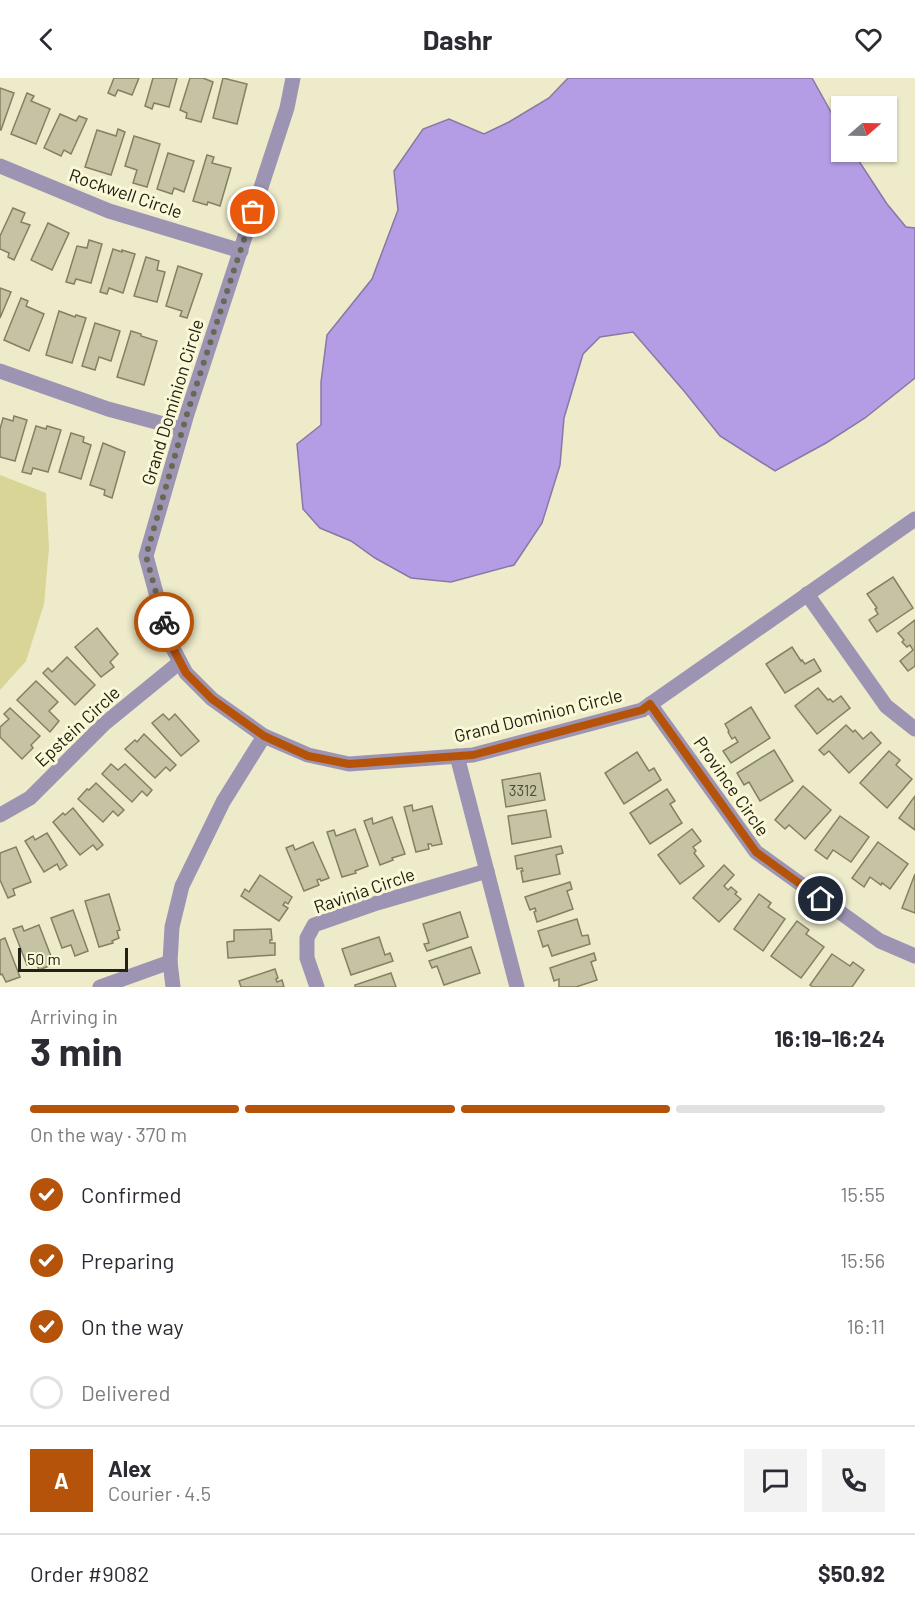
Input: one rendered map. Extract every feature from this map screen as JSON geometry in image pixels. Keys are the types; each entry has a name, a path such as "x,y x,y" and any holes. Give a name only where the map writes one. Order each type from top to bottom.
{"street":[{"name":"Grand Dominion Circle","path":"293,78 287,108 182,429 146,556 169,641 186,673 212,699 264,736 308,756 349,764 473,755 642,710 915,519"},
{"name":"Rockwell Circle","path":"0,166 109,211 241,251"},
{"path":"0,371 108,409 182,429"},
{"path":"807,594 886,706 915,729"},
{"name":"Epstein Circle","path":"0,815 30,798 104,723 180,662"},
{"name":"Province Circle","path":"650,704 756,852 880,941 915,956"},
{"path":"173,987 170,962 172,927 182,886 223,802 264,736"},
{"path":"457,756 517,987"},
{"name":"Ravinia Circle","path":"317,987 307,958 307,938 314,925 377,903 487,871"},
{"path":"100,987 170,962"}],"shaded area":[{"path":"568,78 812,78 831,112 831,162 860,162 887,204 906,227 915,228 915,378 865,418 775,471 720,436 633,332 600,337 583,354 564,418 560,465 542,523 514,565 451,582 411,578 375,558 351,541 320,528 303,509 297,444 321,425 321,382 327,335 372,279 398,210 394,171 423,129 449,119 484,134 549,98"},
{"path":"0,475 46,493 49,548 44,604 26,661 0,690"}],"building":[{"path":"114,78 139,78 132,95 118,90 115,96 108,93"},
{"path":"153,78 177,78 169,107 154,103 152,109 145,106"},
{"path":"190,78 203,78 213,82 201,122 186,118 187,113 180,110"},
{"path":"223,78 247,84 237,124 213,118"},
{"path":"0,88 14,93 1,130 0,130"},
{"path":"27,93 34,96 31,101 50,109 36,144 11,134"},
{"path":"60,114 76,121 79,116 87,119 71,154 64,150 61,156 44,148"},
{"path":"118,129 125,132 111,175 85,167 97,130 116,136"},
{"path":"134,136 160,144 147,187 133,183 137,170 125,166"},
{"path":"168,153 194,161 184,192 174,188 172,194 157,189"},
{"path":"207,155 214,157 212,163 231,168 220,206 193,201"},
{"path":"13,208 25,213 21,222 30,225 14,260 8,257 9,253 0,249 0,236"},
{"path":"48,223 69,233 52,270 31,260"},
{"path":"89,240 102,244 91,283 76,279 74,284 66,282 77,246 87,248"},
{"path":"113,249 135,254 123,293 109,288 107,294 100,292"},
{"path":"146,257 159,261 157,270 165,272 157,302 134,296"},
{"path":"178,266 202,274 187,318 180,316 182,311 166,306"},
{"path":"0,288 11,292 0,318"},
{"path":"21,298 28,301 26,306 44,314 29,351 4,340"},
{"path":"59,311 86,318 72,363 46,355"},
{"path":"95,323 120,331 111,361 99,357 95,370 82,366"},
{"path":"131,331 157,341 144,385 117,377"},
{"path":"14,416 27,420 15,461 0,457 0,429 3,418 13,421"},
{"path":"36,426 61,430 48,472 33,468 31,474 22,472"},
{"path":"71,433 84,437 83,442 91,445 81,479 59,472"},
{"path":"103,443 125,452 112,498 104,495 105,490 90,485"},
{"path":"893,577 913,608 877,632 869,620 878,614 875,609 877,608 867,594"},
{"path":"915,620 915,666 908,671 900,661 913,650 910,645 907,647 902,642 904,640 898,633"},
{"path":"97,628 118,654 110,662 114,667 101,677 75,647"},
{"path":"792,647 801,661 805,664 814,659 821,671 785,693 766,664"},
{"path":"67,657 95,685 75,705 43,673 48,668 52,672"},
{"path":"36,681 58,702 49,711 59,721 50,732 17,700"},
{"path":"818,688 828,700 833,702 841,696 850,708 817,734 795,706"},
{"path":"751,707 770,738 731,763 723,751 738,742 735,737 732,739 725,724"},
{"path":"10,708 40,736 31,745 33,748 22,759 0,737 0,727 9,719 4,714"},
{"path":"163,714 169,720 175,714 199,741 181,756 152,723"},
{"path":"846,725 853,732 855,730 863,739 871,732 881,743 849,773 829,751 824,755 819,750"},
{"path":"144,734 176,765 170,771 166,767 155,778 125,749 135,740 137,742"},
{"path":"774,750 793,781 760,801 749,782 744,785 737,773"},
{"path":"889,751 900,760 896,765 912,779 887,808 860,783"},
{"path":"637,752 649,771 654,768 661,780 624,804 605,773"},
{"path":"111,764 118,770 125,764 152,790 147,796 142,791 132,802 102,774"},
{"path":"540,773 545,800 506,807 502,780"},
{"path":"96,783 124,810 118,816 113,811 103,822 78,799"},
{"path":"803,786 831,810 805,839 789,825 785,829 775,820"},
{"path":"667,789 675,801 670,804 682,823 650,844 630,813"},
{"path":"915,796 915,830 899,818"},
{"path":"412,805 413,811 432,806 442,844 432,846 428,844 429,849 416,852 404,807"},
{"path":"73,808 103,845 97,850 93,845 80,855 53,822"},
{"path":"546,810 551,837 512,844 508,816"},
{"path":"840,816 869,837 851,862 833,850 827,859 815,850"},
{"path":"392,817 405,854 380,865 364,821 372,818 373,824"},
{"path":"355,829 368,866 342,877 327,832 334,830 336,836"},
{"path":"692,829 701,841 693,847 696,851 694,853 704,866 680,884 658,855"},
{"path":"47,833 67,865 60,870 57,864 44,872 25,841 33,836 35,840"},
{"path":"313,842 329,878 317,880 319,885 304,891 286,848 293,845 295,850"},
{"path":"878,842 908,864 890,889 870,877 864,887 852,878"},
{"path":"561,846 563,853 556,855 560,874 523,882 521,871 523,871 522,868 517,869 515,856"},
{"path":"16,847 31,882 13,889 15,895 8,898 0,880 0,853"},
{"path":"724,865 734,875 724,886 728,890 731,887 741,899 719,922 693,898"},
{"path":"915,874 915,913 902,908"},
{"path":"260,875 292,897 288,904 285,902 283,905 288,908 279,921 241,896 245,889 249,892"},
{"path":"570,882 572,889 567,891 573,909 537,922 535,908 530,910 525,897"},
{"path":"109,894 120,930 117,931 119,938 112,941 113,943 99,947 85,901"},
{"path":"759,894 771,903 768,907 785,919 763,951 734,929"},
{"path":"73,910 88,951 75,956 71,945 62,948 51,918"},
{"path":"460,912 468,937 427,951 424,944 429,943 423,924"},
{"path":"577,919 582,936 588,935 590,944 552,956 548,945 543,947 538,931"},
{"path":"797,921 809,930 806,934 824,947 801,978 771,956"},
{"path":"39,925 54,964 39,970 36,961 27,965 13,929 22,926 24,931"},
{"path":"271,929 270,943 275,943 275,955 228,958 227,942 234,941 234,930"},
{"path":"379,937 385,955 390,953 393,961 351,975 342,949"},
{"path":"5,938 20,977 6,982 2,974 0,975 0,940"},
{"path":"471,947 480,973 444,985 437,966 432,968 429,961"},
{"path":"594,953 596,960 591,962 597,980 576,987 559,987 559,979 554,981 550,968"},
{"path":"832,954 850,966 853,962 864,970 852,987 813,987 810,985"},
{"path":"275,969 277,982 282,980 284,987 241,987 239,981"},
{"path":"391,973 396,987 355,987 355,985"}],"way so far":[{"path":"164,622 146,556 187,414 253,212"}],"route":[{"path":"164,622 169,641 186,673 212,699 264,736 308,756 349,764 473,755 642,710 650,704 756,852 821,899"}]}
